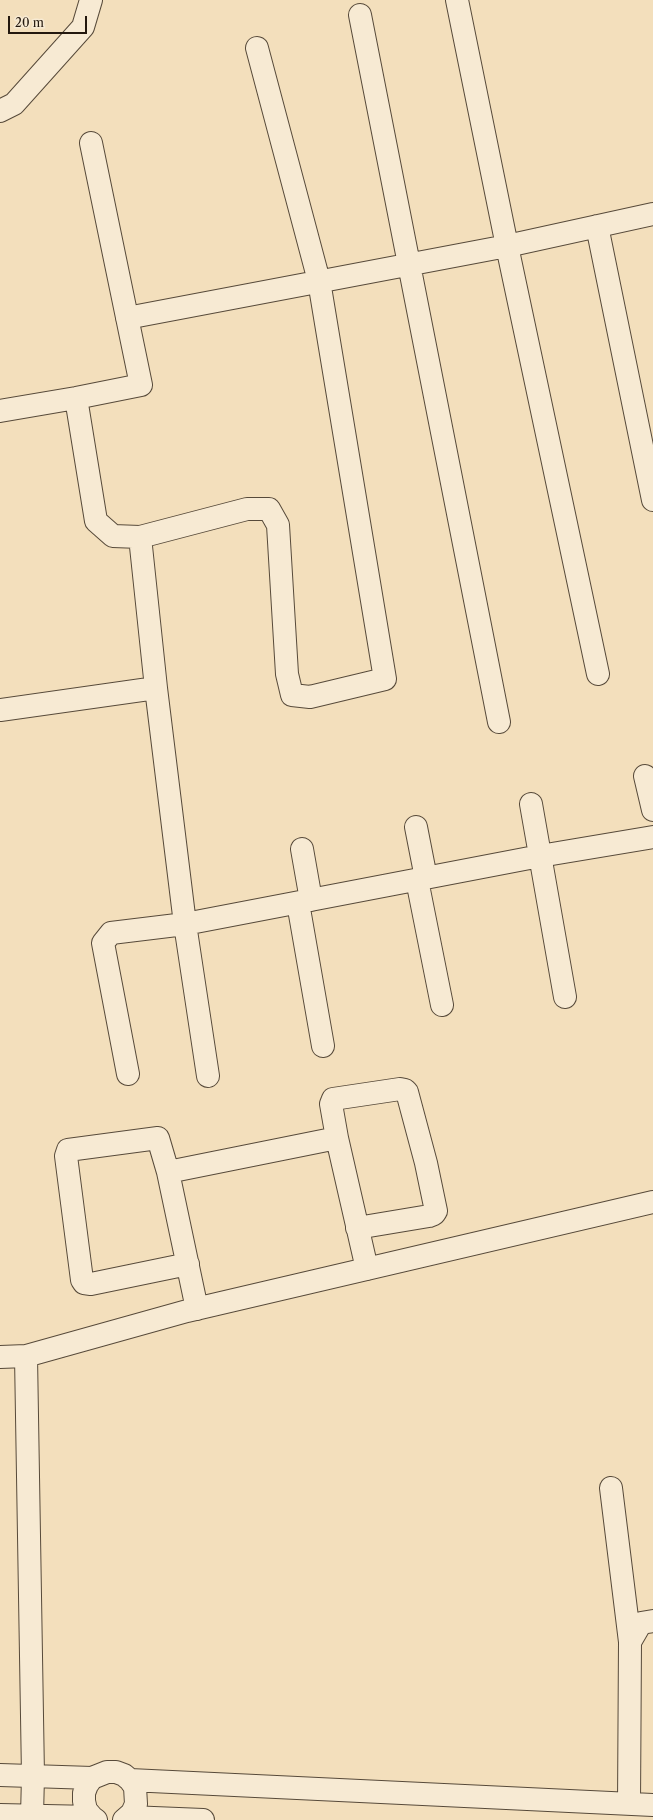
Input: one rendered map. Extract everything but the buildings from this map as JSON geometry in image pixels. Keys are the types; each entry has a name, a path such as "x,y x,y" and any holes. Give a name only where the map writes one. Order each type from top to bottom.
{"street":[{"path":"0,111 14,104 83,28 91,0"},
{"path":"457,0 507,246 598,674"},
{"path":"360,15 499,722"},
{"path":"76,398 96,521 113,536 140,538 247,509 269,509 278,525 287,674 292,695 310,696 385,679 319,281 257,48"},
{"path":"0,411 141,385 91,143"},
{"path":"127,318 507,246 653,214"},
{"path":"597,226 653,500"},
{"path":"140,538 156,688 185,924 208,1076"},
{"path":"0,710 156,688"},
{"path":"645,776 653,810"},
{"path":"531,804 565,997"},
{"path":"416,827 421,879 442,1006"},
{"path":"128,1074 103,943 112,933 185,924 540,856 653,837"},
{"path":"302,850 305,902 323,1046"},
{"path":"357,1228 429,1216 434,1214 436,1211 426,1163 408,1092 405,1090 400,1089 333,1099 331,1104 337,1138 357,1228 367,1269"},
{"path":"188,1264 91,1284 84,1283 82,1280 66,1156 68,1150 158,1138 168,1172 188,1264 197,1309"},
{"path":"168,1172 337,1138"},
{"path":"0,1357 26,1356 197,1309 653,1202"},
{"path":"26,1356 33,1776 32,1816"},
{"path":"611,1488 630,1642 629,1804"},
{"path":"630,1642 641,1623 653,1621"},
{"path":"0,1775 92,1778 107,1772 116,1772 130,1780 653,1805"},
{"path":"92,1778 87,1785 84,1801 86,1810 94,1818"},
{"path":"126,1818 136,1804 134,1787 130,1780"},
{"path":"0,1815 94,1818"},
{"path":"126,1818 203,1820"}]}
